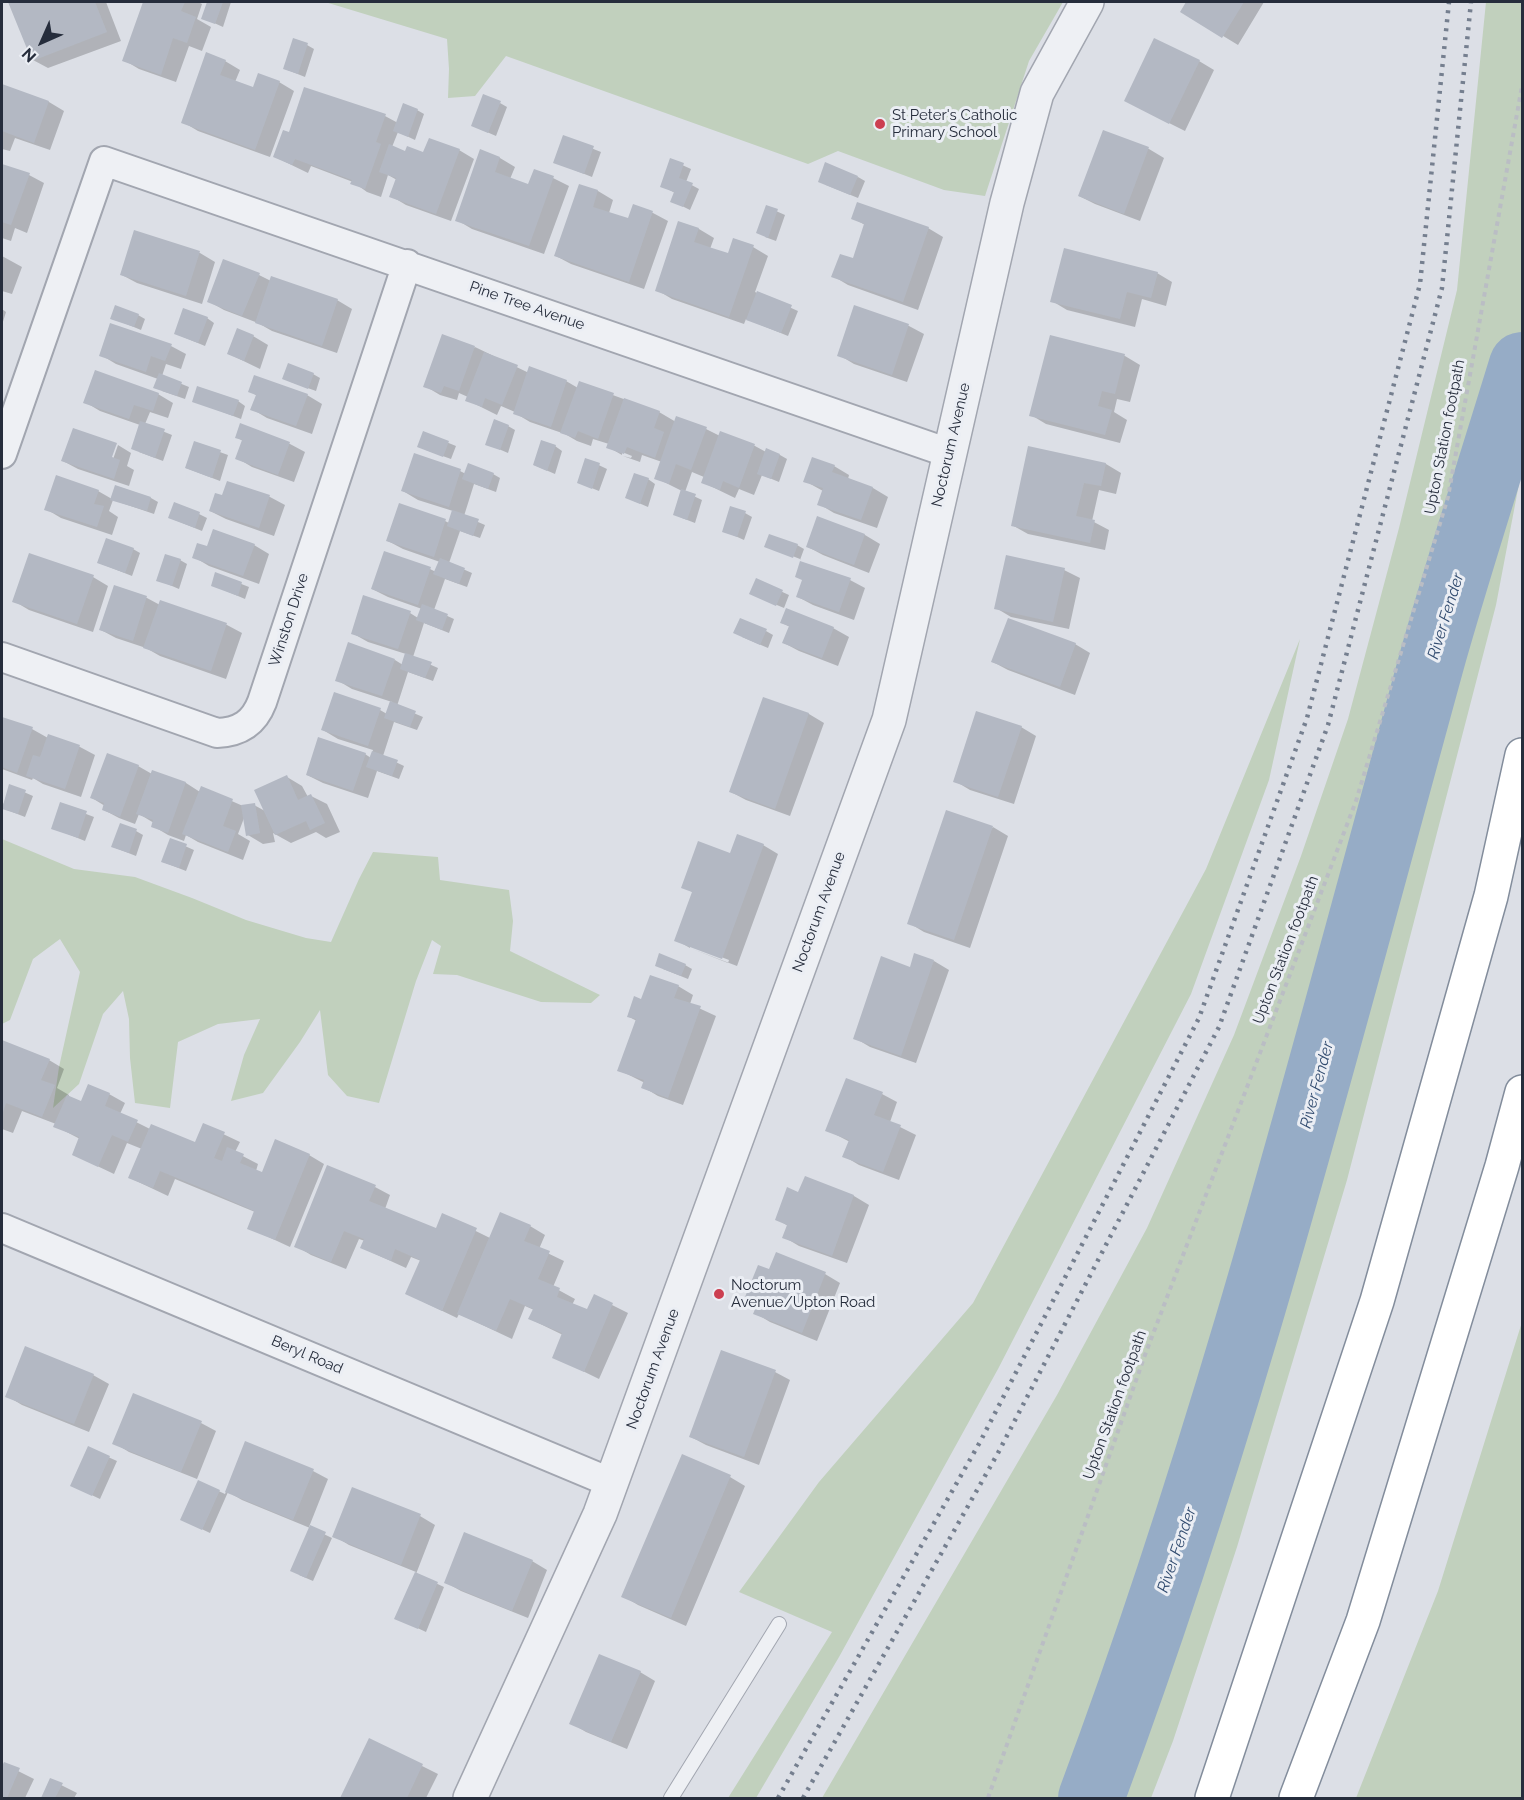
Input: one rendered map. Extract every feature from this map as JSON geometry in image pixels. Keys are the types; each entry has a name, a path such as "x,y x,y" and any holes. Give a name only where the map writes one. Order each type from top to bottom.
{"highway":[{"path":"1212,1798 1377,1301 1491,896 1522,755"},
{"path":"1296,1798 1363,1621 1502,1166 1522,1092"}],"street":[{"name":"Noctorum Avenue","path":"470,1798 600,1514 889,720 1007,202 1037,93 1087,2"},
{"name":"Pine Tree Avenue","path":"2,454 104,160 949,453"},
{"name":"Winston Drive","path":"2,657 217,733 240,729 250,722 258,713 262,702 407,264"},
{"name":"Beryl Road","path":"2,1228 612,1483"}],"lane":[{"path":"671,1798 779,1624"}],"path":[{"name":"Upton Station footpath","path":"988,1798 1145,1354 1356,801 1448,497 1522,86"}],"green space":[{"name":"St Peter's Catholic Primary School","path":"325,2 1063,2 1029,61 985,196 944,190 838,151 808,164 506,56 475,96 448,98 447,39"},
{"path":"1486,2 1522,2 1522,468 1496,605 1347,1180 1237,1547 1173,1741 1151,1798 822,1798 1057,1395 1147,1228 1234,1035 1301,856 1348,719 1399,528 1457,290"},
{"path":"1300,639 1269,780 1191,994 998,1369 839,1657 756,1798 728,1798 832,1632 739,1592 819,1482 973,1303 1206,869"},
{"path":"2,839 74,869 135,877 246,920 306,938 331,942 373,852 438,857 440,880 509,890 513,921 510,951 600,995 591,1003 541,1002 457,975 433,974 441,946 432,940 416,981 379,1103 347,1096 328,1075 320,1010 263,1093 231,1101 244,1055 260,1019 218,1024 178,1042 170,1108 135,1103 129,1019 123,991 103,1014 79,1084 53,1108 59,1067 80,972 60,939 33,959 10,1020 2,1024"},
{"path":"1522,1322 1522,1798 1356,1798 1438,1591"}],"building":[{"path":"8,2 95,2 107,32 32,61"},
{"path":"143,2 185,2 181,11 196,17 187,43 173,38 161,75 122,61"},
{"path":"207,2 223,2 215,24 201,19"},
{"path":"1186,2 1244,2 1222,38 1180,12"},
{"path":"293,38 308,43 298,74 283,69"},
{"path":"1154,38 1200,60 1169,124 1124,101"},
{"path":"206,52 226,60 220,75 253,87 258,73 280,81 255,150 181,123"},
{"path":"2,84 49,101 34,143 2,131"},
{"path":"304,87 386,114 376,142 381,144 365,189 350,184 352,180 295,159 292,165 273,157 283,130 289,132"},
{"path":"483,94 501,101 488,133 471,126"},
{"path":"403,103 418,109 408,137 393,131"},
{"path":"1103,130 1149,147 1124,214 1078,196"},
{"path":"563,135 594,146 584,174 553,163"},
{"path":"429,138 460,149 436,214 389,197 396,178 379,172 389,144 405,151 407,146 423,152"},
{"path":"480,149 500,157 495,172 528,184 534,169 554,176 529,246 455,221"},
{"path":"670,158 684,163 679,178 693,183 683,207 670,202 674,192 660,187"},
{"path":"825,162 858,176 850,195 818,182"},
{"path":"2,164 30,173 11,225 2,222"},
{"path":"579,184 598,190 593,207 628,218 633,204 653,211 629,282 554,256"},
{"path":"857,202 929,227 903,302 831,277 840,254 853,258 864,224 851,219"},
{"path":"766,205 778,209 768,238 756,233"},
{"path":"678,221 699,228 694,242 712,248 728,253 733,238 754,245 729,317 655,291"},
{"path":"134,230 200,251 186,296 120,275"},
{"path":"1064,248 1158,272 1151,298 1127,292 1120,319 1050,302"},
{"path":"223,259 260,273 242,316 207,302"},
{"path":"271,276 338,299 322,346 255,323"},
{"path":"757,291 792,305 781,333 746,320"},
{"path":"115,305 139,314 134,327 110,319"},
{"path":"854,305 909,324 892,375 837,356"},
{"path":"183,308 208,317 198,343 174,334"},
{"path":"110,323 172,344 165,361 151,356 146,372 99,356"},
{"path":"237,328 254,335 244,361 227,354"},
{"path":"442,334 475,346 459,391 444,386 441,393 423,387"},
{"path":"1050,335 1125,354 1115,394 1102,391 1098,406 1112,410 1105,435 1029,416"},
{"path":"484,352 518,365 502,405 485,398 482,407 465,401"},
{"path":"288,363 314,373 308,389 282,379"},
{"path":"529,366 567,380 551,427 513,414"},
{"path":"95,370 159,393 153,411 134,405 129,419 83,403"},
{"path":"159,373 182,382 177,396 153,388"},
{"path":"254,375 308,394 296,426 250,410 256,395 248,392"},
{"path":"579,381 614,393 598,439 578,431 575,438 560,433"},
{"path":"197,386 239,400 233,416 192,402"},
{"path":"624,398 660,411 654,428 664,432 655,458 627,447 624,454 606,448"},
{"path":"676,416 707,427 691,470 676,464 669,484 654,479"},
{"path":"494,419 509,425 500,450 485,445"},
{"path":"140,421 165,429 155,458 131,449"},
{"path":"240,423 290,442 278,475 235,459 242,440 235,438"},
{"path":"73,428 117,443 112,457 120,460 114,479 61,461"},
{"path":"423,431 449,441 443,457 417,447"},
{"path":"720,431 755,444 739,488 723,481 720,490 701,483"},
{"path":"541,440 556,445 547,471 533,465"},
{"path":"194,441 221,450 212,478 185,468"},
{"path":"1028,446 1106,463 1101,486 1084,483 1076,516 1095,520 1090,543 1011,526"},
{"path":"766,448 780,454 771,479 757,474"},
{"path":"414,453 461,469 449,507 401,491"},
{"path":"812,457 835,465 832,472 873,487 861,520 817,505 823,488 803,482"},
{"path":"585,458 600,463 592,489 577,483"},
{"path":"468,463 494,473 488,489 462,479"},
{"path":"634,473 649,478 640,504 625,498"},
{"path":"56,475 99,490 94,504 104,506 97,527 44,510"},
{"path":"227,481 270,495 259,528 209,511 215,493 222,495"},
{"path":"115,485 151,497 147,511 110,500"},
{"path":"681,489 696,494 687,520 673,515"},
{"path":"174,502 200,512 195,528 168,518"},
{"path":"399,503 446,519 434,557 386,541"},
{"path":"730,506 746,511 737,537 722,532"},
{"path":"452,510 479,519 473,536 447,526"},
{"path":"817,516 865,534 854,565 806,547"},
{"path":"213,529 255,544 243,576 192,558 197,543 207,546"},
{"path":"769,534 798,544 793,558 764,547"},
{"path":"106,538 134,548 125,573 97,563"},
{"path":"384,551 431,567 418,605 371,589"},
{"path":"29,553 94,575 77,624 12,602"},
{"path":"165,554 181,559 172,586 156,581"},
{"path":"1006,555 1065,568 1053,622 994,609"},
{"path":"440,558 465,568 459,584 433,574"},
{"path":"800,561 851,578 839,612 796,597 802,580 795,577"},
{"path":"215,572 242,582 238,596 211,586"},
{"path":"756,578 783,590 776,606 749,594"},
{"path":"114,585 147,596 133,641 99,630"},
{"path":"363,595 411,611 398,649 351,634"},
{"path":"160,600 227,623 211,671 143,648"},
{"path":"422,604 448,614 442,630 416,620"},
{"path":"786,608 834,627 822,658 782,643 789,626 780,623"},
{"path":"740,618 767,629 760,645 733,633"},
{"path":"1008,618 1076,643 1060,687 991,662"},
{"path":"348,642 395,659 382,696 335,681"},
{"path":"405,653 432,662 425,678 400,669"},
{"path":"334,692 381,708 368,746 321,730"},
{"path":"763,697 809,713 775,809 729,792"},
{"path":"390,701 416,711 410,727 384,718"},
{"path":"976,711 1022,726 998,797 953,782"},
{"path":"2,717 33,727 17,773 2,767"},
{"path":"48,734 80,745 65,789 26,776 33,755 40,757"},
{"path":"318,737 366,753 353,791 306,775"},
{"path":"372,751 398,760 392,776 366,767"},
{"path":"107,753 139,765 120,817 102,810 104,803 90,798"},
{"path":"152,770 186,782 168,833 151,827 153,820 136,814"},
{"path":"287,775 298,800 311,794 325,823 310,830 306,821 275,835 254,790"},
{"path":"9,784 26,790 18,814 2,809"},
{"path":"201,786 233,799 223,826 236,831 228,852 182,834"},
{"path":"60,802 87,811 78,838 51,829"},
{"path":"255,803 260,833 246,836 241,805"},
{"path":"946,810 993,826 954,940 907,924"},
{"path":"120,823 137,829 129,853 111,847"},
{"path":"737,834 764,844 722,959 674,941 692,892 681,888 698,841 730,853"},
{"path":"170,838 187,844 179,868 161,862"},
{"path":"659,953 686,964 681,976 655,966"},
{"path":"914,953 934,960 901,1056 853,1039 881,956 910,967"},
{"path":"650,975 679,985 674,998 701,1006 668,1098 641,1088 644,1080 617,1071 636,1019 627,1017 634,996 641,999"},
{"path":"2,1040 50,1059 41,1080 55,1085 42,1117 6,1103 2,1115"},
{"path":"846,1078 883,1092 874,1115 901,1125 883,1172 842,1157 849,1140 825,1131"},
{"path":"88,1084 110,1093 105,1106 138,1120 128,1142 112,1135 98,1167 72,1155 79,1137 53,1127 67,1095 81,1101"},
{"path":"203,1123 225,1132 214,1158 222,1161 227,1147 244,1154 240,1163 262,1172 275,1139 310,1154 275,1240 247,1229 254,1211 209,1191 160,1171 153,1188 128,1178 151,1124 195,1142"},
{"path":"327,1165 376,1185 369,1201 436,1228 442,1213 477,1228 442,1311 405,1294 420,1260 395,1249 391,1261 360,1248 364,1239 344,1231 331,1262 294,1247"},
{"path":"805,1176 854,1195 832,1256 782,1238 787,1225 775,1220 787,1187 798,1192"},
{"path":"500,1212 531,1225 524,1241 550,1251 538,1279 560,1288 557,1297 587,1309 594,1294 613,1303 584,1372 552,1358 562,1333 528,1319 533,1309 510,1299 496,1331 457,1314"},
{"path":"776,1252 826,1272 802,1333 753,1314 758,1302 745,1297 758,1265 769,1269"},
{"path":"25,1346 94,1374 74,1424 5,1397"},
{"path":"721,1350 776,1370 744,1457 689,1437"},
{"path":"133,1393 202,1421 181,1472 112,1444"},
{"path":"245,1441 314,1469 293,1520 225,1492"},
{"path":"88,1446 110,1456 92,1496 70,1486"},
{"path":"682,1454 731,1475 671,1618 621,1597"},
{"path":"198,1480 220,1490 202,1530 180,1520"},
{"path":"352,1487 421,1514 401,1565 332,1537"},
{"path":"310,1525 326,1532 306,1578 290,1571"},
{"path":"464,1532 533,1560 512,1611 444,1583"},
{"path":"415,1572 438,1582 418,1629 394,1619"},
{"path":"599,1654 641,1671 611,1742 569,1724"},
{"path":"369,1738 423,1764 407,1798 340,1798"},
{"path":"4,1762 20,1768 7,1798 2,1798"},
{"path":"50,1778 63,1783 55,1798 41,1798"}],"waterway":[{"name":"River Fender","path":"1091,1798 1141,1658 1232,1376 1315,1090 1432,660 1522,365"}],"railway":[{"path":"778,1798 980,1442 1199,1018 1307,718 1420,284 1449,2"},
{"path":"803,1798 998,1453 1219,1027 1328,725 1442,288 1471,2"}],"place":[{"name":"St Peter's Catholic Primary School","path":"880,124"},
{"name":"Noctorum Avenue/Upton Road","path":"719,1294"}]}
